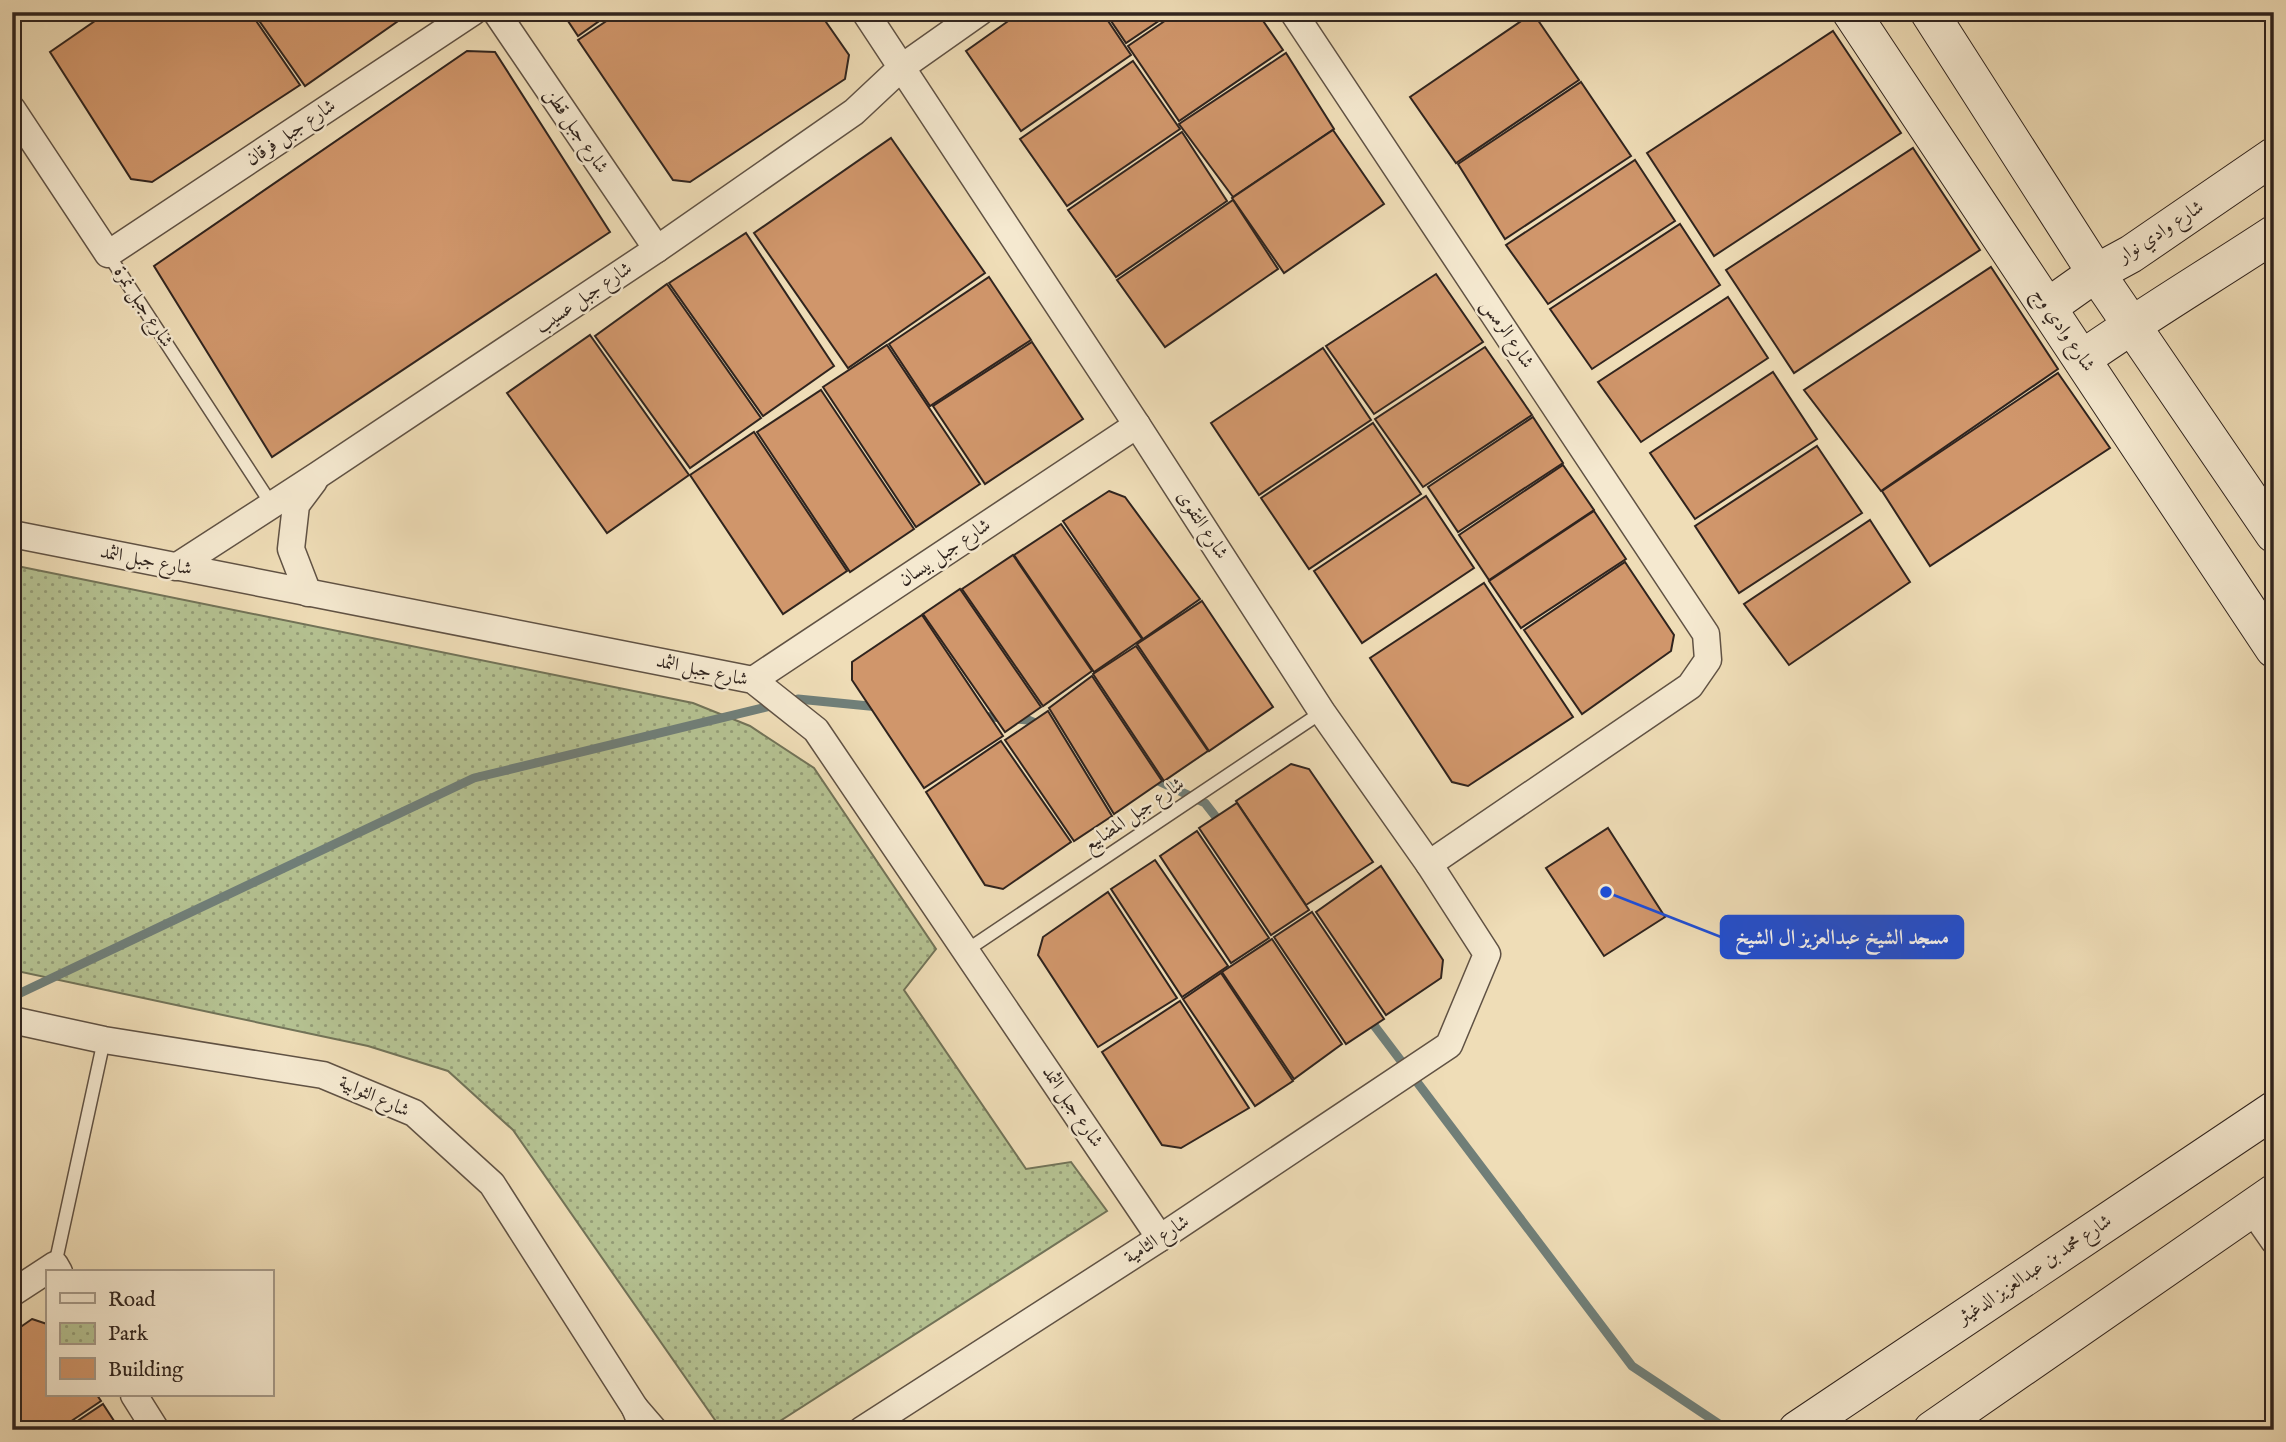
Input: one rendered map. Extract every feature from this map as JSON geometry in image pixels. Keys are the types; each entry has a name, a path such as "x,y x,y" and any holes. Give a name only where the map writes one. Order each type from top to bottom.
{"street":[{"name":"شارع جبل فرقان","path":"108,254 473,12"},
{"name":"شارع جبل قطن","path":"496,12 657,249"},
{"name":"شارع التقوى","path":"865,12 1322,712 1429,864 1487,954 1449,1045"},
{"name":"شارع جبل عسيب","path":"176,567 657,249 854,112 902,67 980,12"},
{"name":"شارع الرمس","path":"1293,12 1706,634 1707,660 1690,686 1429,864"},
{"name":"شارع وادي وج","path":"1850,12 2274,649"},
{"path":"1942,17 2096,273 2274,534"},
{"name":"شارع جبل نمرة","path":"12,109 108,254"},
{"name":"شارع وادي نوار","path":"2048,307 2274,156"},
{"path":"2082,359 2274,234"},
{"name":"شارع جبل بيسان","path":"753,680 1137,425"},
{"path":"308,593 291,549 296,505 318,475"},
{"name":"شارع جبل الثمد","path":"12,534 753,680 817,730 1160,1238"},
{"name":"شارع الثوابية","path":"12,1020 103,1040 323,1075 414,1113 492,1184 640,1419 653,1430"},
{"name":"شارع الثامية","path":"862,1430 1160,1238 1449,1045"},
{"name":"شارع محمد بن عبدالعزيز الدغيثر","path":"1797,1430 2274,1110"},
{"path":"1932,1430 2262,1201 2274,1241"},
{"path":"12,1293 46,1275"},
{"path":"135,1396 156,1430"}],"lane":[{"name":"شارع جبل نمرة","path":"108,254 272,505"},
{"name":"شارع جبل المضابيع","path":"967,950 1322,712"},
{"path":"57,1269 103,1040"}],"green space":[{"path":"12,565 693,703 750,726 814,768 936,949 904,990 1026,1169 1071,1162 1107,1211 766,1430 722,1430 513,1130 448,1071 368,1046 12,970"}],"building":[{"path":"108,12 250,12 300,85 152,182 131,179 50,52"},
{"path":"253,12 411,12 305,86"},
{"path":"562,12 612,12 578,36"},
{"path":"620,12 819,12 849,55 845,79 690,182 673,180 578,40"},
{"path":"1021,12 1102,12 1131,55 1021,131 966,51"},
{"path":"1105,12 1172,12 1126,43"},
{"path":"1178,12 1257,12 1283,50 1179,121 1128,46"},
{"path":"1533,13 1579,80 1456,163 1410,97"},
{"path":"1833,31 1901,133 1714,256 1647,153"},
{"path":"467,51 495,52 610,232 272,457 154,266"},
{"path":"1286,53 1334,129 1233,197 1179,124"},
{"path":"1133,61 1180,129 1067,206 1020,139"},
{"path":"1581,82 1631,156 1505,239 1458,164"},
{"path":"1333,130 1384,204 1284,273 1232,198"},
{"path":"1182,132 1227,201 1116,277 1068,210"},
{"path":"891,138 985,273 848,368 754,233"},
{"path":"1913,148 1980,250 1794,373 1726,270"},
{"path":"1635,160 1675,221 1548,304 1506,245"},
{"path":"1233,200 1278,269 1165,347 1117,280"},
{"path":"1680,224 1720,285 1592,369 1550,309"},
{"path":"746,233 834,366 763,416 669,283"},
{"path":"1991,267 2058,369 1881,491 1804,390"},
{"path":"1436,274 1483,342 1374,414 1326,346"},
{"path":"989,277 1031,340 930,406 889,344"},
{"path":"667,284 761,418 690,468 595,336"},
{"path":"1728,297 1768,358 1641,442 1598,382"},
{"path":"590,335 689,475 607,533 507,393"},
{"path":"1032,342 1083,419 985,484 933,406"},
{"path":"887,345 980,484 916,527 823,387"},
{"path":"1485,347 1532,415 1423,487 1375,419"},
{"path":"1323,348 1371,420 1259,495 1211,423"},
{"path":"1773,372 1817,439 1695,519 1650,453"},
{"path":"2058,373 2110,448 1930,566 1882,491"},
{"path":"821,390 914,529 850,572 757,432"},
{"path":"1533,417 1563,463 1458,532 1428,487"},
{"path":"1373,423 1421,494 1309,569 1261,498"},
{"path":"754,432 847,571 783,614 690,475"},
{"path":"1817,446 1862,513 1739,593 1695,526"},
{"path":"1563,465 1594,510 1489,580 1459,535"},
{"path":"1109,491 1125,497 1200,599 1143,639 1063,521"},
{"path":"1426,496 1474,568 1362,643 1314,571"},
{"path":"1594,511 1626,559 1521,628 1489,581"},
{"path":"1870,520 1910,582 1789,665 1744,604"},
{"path":"1061,524 1142,639 1094,672 1014,555"},
{"path":"1013,555 1092,671 1043,706 962,589"},
{"path":"1625,562 1674,635 1671,651 1582,714 1524,630"},
{"path":"1484,583 1573,717 1468,786 1452,782 1370,658"},
{"path":"960,589 1041,707 1005,732 923,614"},
{"path":"1202,601 1273,707 1209,751 1137,644"},
{"path":"922,615 1003,736 924,788 852,680 852,662"},
{"path":"1136,646 1208,751 1164,781 1093,674"},
{"path":"1092,676 1162,781 1114,814 1049,708"},
{"path":"1048,711 1112,816 1074,841 1005,740"},
{"path":"1001,741 1071,842 1003,889 985,885 926,792"},
{"path":"1291,764 1309,769 1373,862 1306,905 1236,801"},
{"path":"1237,803 1309,910 1271,935 1199,828"},
{"path":"1608,828 1665,917 1604,956 1546,868"},
{"path":"1197,831 1269,938 1231,963 1160,856"},
{"path":"1155,860 1228,966 1182,997 1111,889"},
{"path":"1381,866 1443,960 1441,978 1386,1015 1316,912"},
{"path":"1108,892 1177,998 1098,1047 1038,955 1043,937"},
{"path":"1312,912 1384,1019 1346,1044 1274,937"},
{"path":"1272,939 1342,1044 1294,1079 1222,972"},
{"path":"1221,973 1293,1081 1255,1106 1183,999"},
{"path":"1180,1001 1249,1108 1181,1148 1162,1145 1102,1052"},
{"path":"32,1319 46,1324 46,1396 98,1396 101,1401 58,1430 12,1430 12,1333"},
{"path":"103,1404 120,1430 64,1430"}],"waterway":[{"path":"789,702 798,699 879,707"},
{"path":"12,997 474,778 775,705"},
{"path":"980,716 1028,720 1042,726"},
{"path":"1152,778 1205,803 1223,826"},
{"path":"1367,1016 1632,1366 1728,1430"}],"place":[{"name":"مسجد الشيخ عبدالعزيز ال الشيخ","path":"1606,892"}]}
